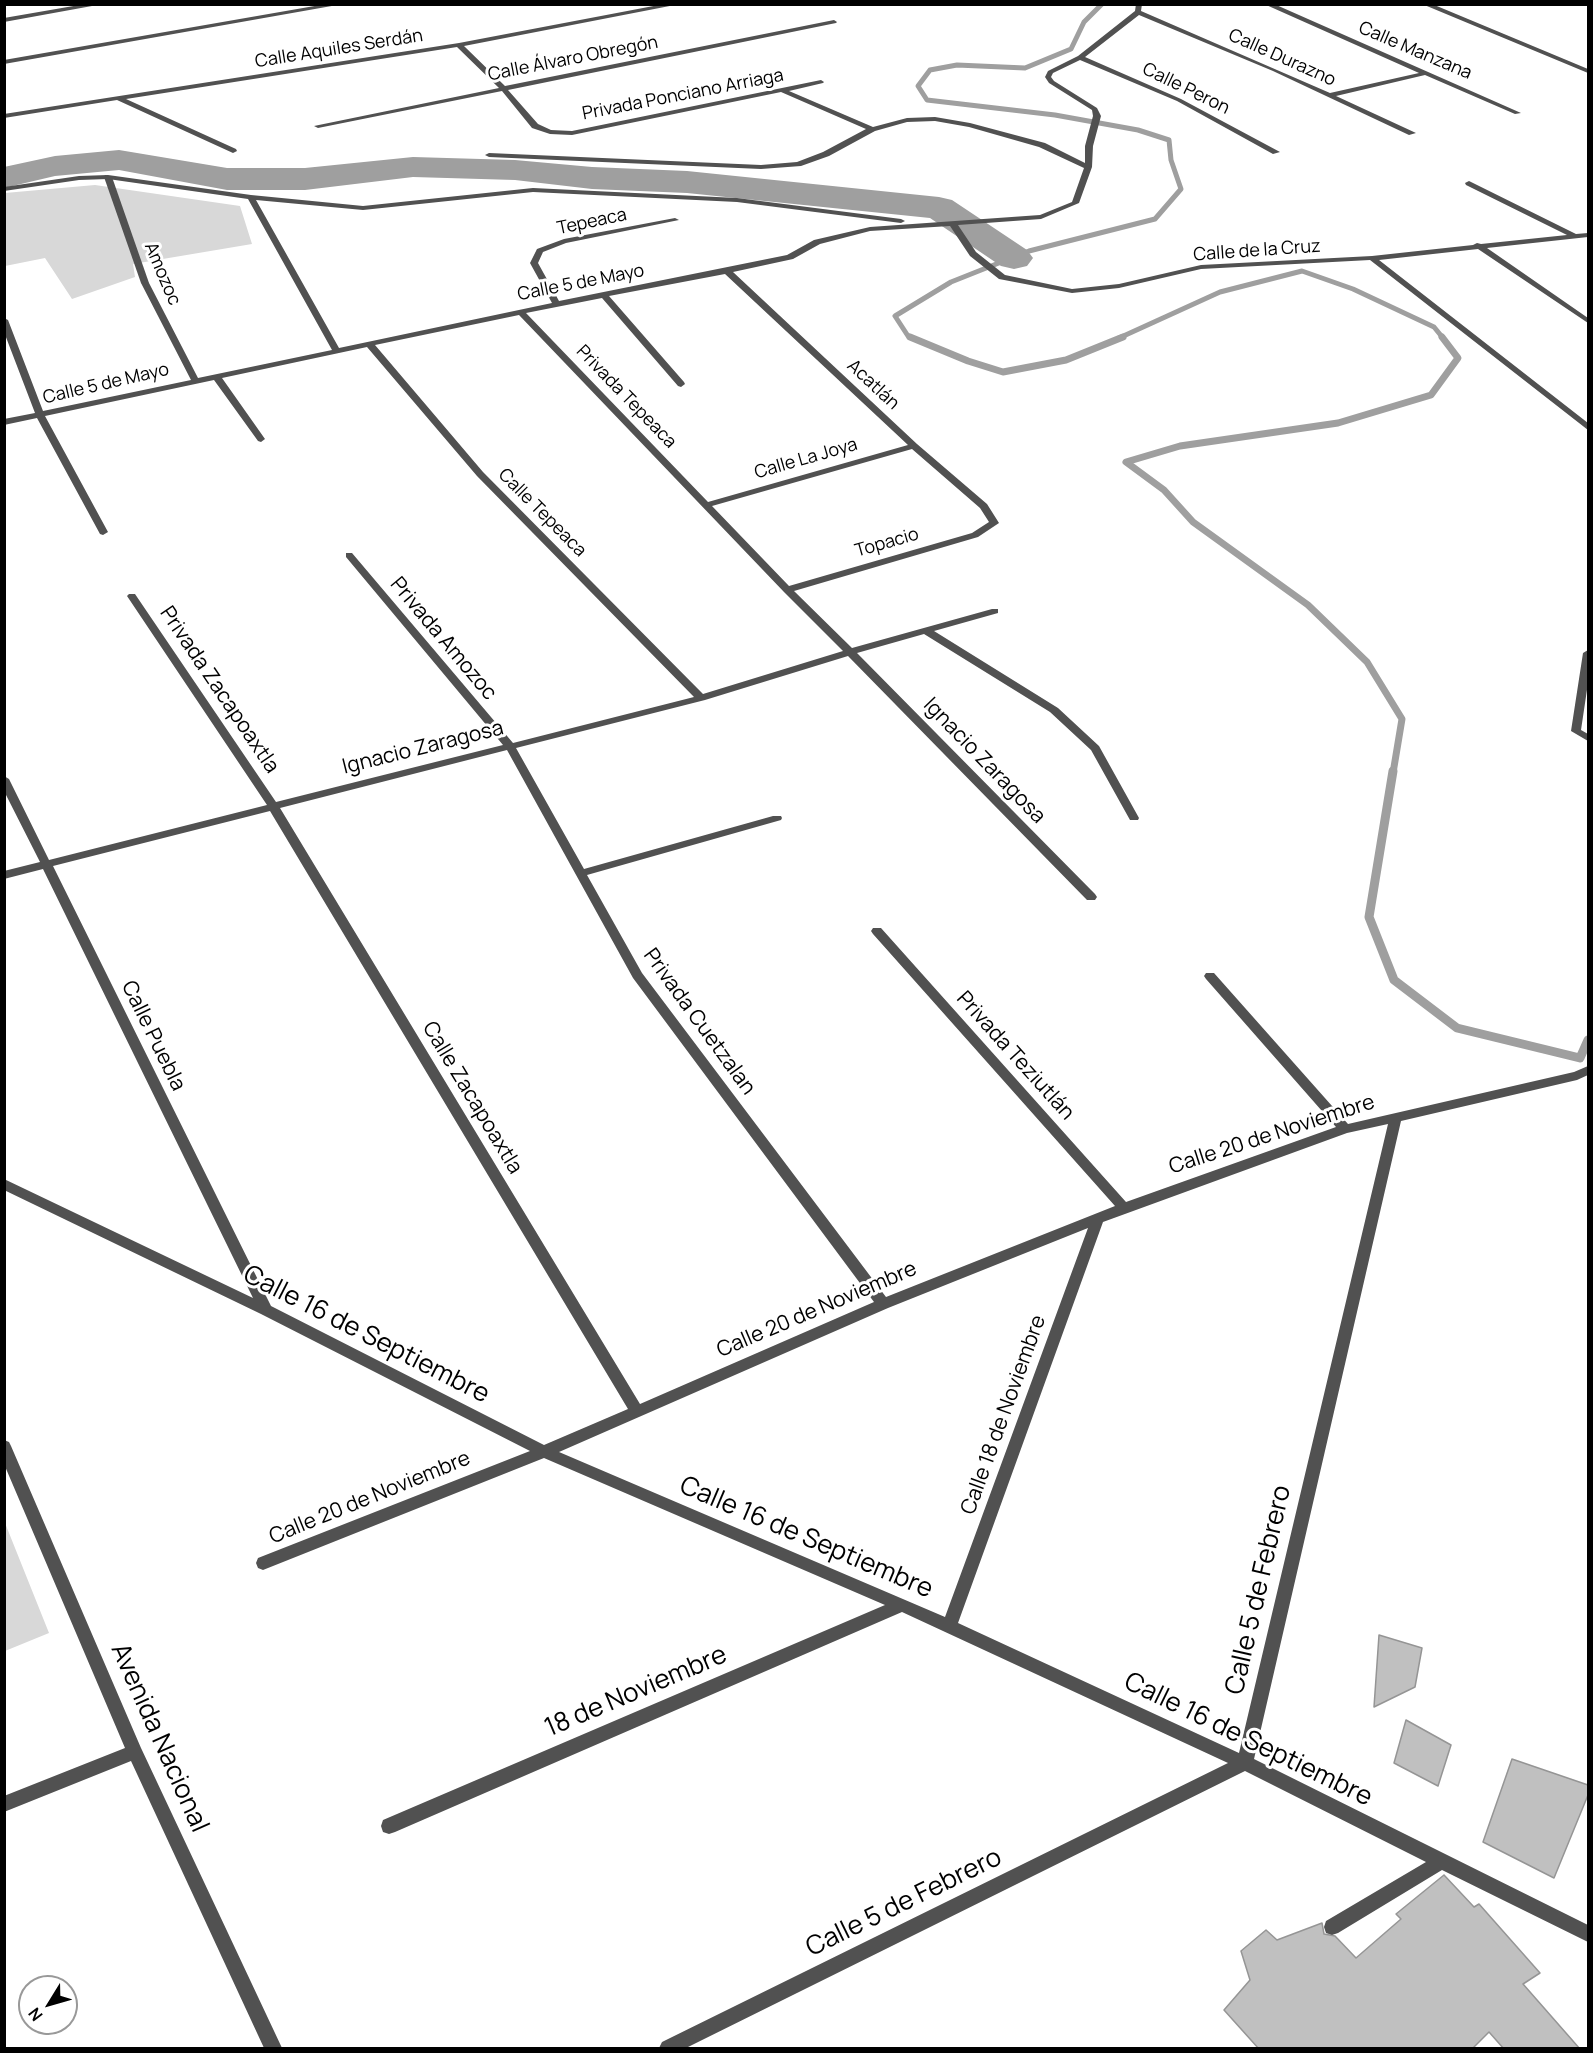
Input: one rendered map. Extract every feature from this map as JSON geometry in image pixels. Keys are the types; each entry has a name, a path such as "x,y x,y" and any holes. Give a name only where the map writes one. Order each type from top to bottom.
{"street":[{"path":"4,20 100,4"},
{"path":"4,62 340,4"},
{"name":"Calle Aquiles Serdán","path":"4,116 459,45 677,4"},
{"name":"Calle Manzana","path":"1267,4 1517,113"},
{"path":"1425,4 1588,71"},
{"path":"1080,57 1139,8"},
{"name":"Calle Durazno","path":"1139,8 1412,133"},
{"name":"Calle Álvaro Obregón","path":"318,126 834,22"},
{"path":"459,45 503,88"},
{"name":"Calle 5 de Mayo","path":"4,422 557,304 727,271 789,257 817,242 870,229 1041,217 1075,203 1088,167 1089,146 1097,116 1095,109 1051,82 1048,77 1050,72 1080,57"},
{"name":"Calle Peron","path":"1080,57 1179,100 1276,152"},
{"path":"1330,95 1427,73"},
{"name":"Privada Ponciano Arriaga","path":"503,88 535,126 550,132 572,133 821,82"},
{"path":"784,91 873,129"},
{"path":"120,99 233,152"},
{"path":"489,155 770,166 798,164 826,154 873,129 907,120 935,119 970,125 1042,145 1088,167"},
{"path":"4,189 79,178 108,177 251,198 363,208 533,190 737,200 936,226"},
{"name":"Amozoc","path":"108,177 145,283 195,381"},
{"path":"1469,183 1574,236"},
{"path":"251,198 337,351"},
{"name":"Tepeaca","path":"557,304 534,263 540,251 564,241 675,220"},
{"name":"Calle de la Cruz","path":"953,224 973,254 1002,277 1072,291 1119,286 1201,267 1371,258 1588,235"},
{"path":"1477,245 1588,321"},
{"path":"1371,258 1588,427"},
{"name":"Acatlán","path":"727,271 914,446 984,506 994,523"},
{"path":"604,295 681,384"},
{"name":"Privada Tepeaca","path":"521,312 706,505"},
{"path":"4,321 40,415 103,532"},
{"name":"Calle Tepeaca","path":"369,344 480,474 701,698"},
{"path":"216,376 261,439"},
{"name":"Calle La Joya","path":"706,505 914,446"},
{"path":"706,505 850,652"},
{"name":"Topacio","path":"787,590 975,535 994,523"},
{"name":"Privada Amozoc","path":"349,555 510,746"},
{"name":"Privada Zacapoaxtla","path":"132,596 273,806"},
{"name":"Ignacio Zaragosa","path":"4,875 701,698 850,652 995,611"},
{"path":"926,631 1054,710 1095,748 1134,818"},
{"name":"Ignacio Zaragosa","path":"850,652 1091,897"},
{"path":"1588,653 1576,731 1588,738"},
{"name":"Privada Cuetzalan","path":"510,746 637,975 883,1304"},
{"name":"Calle Puebla","path":"4,779 266,1310"},
{"name":"Calle Zacapoaxtla","path":"273,806 637,1411"},
{"path":"580,873 777,818"},
{"name":"Privada Teziutlán","path":"877,931 1124,1208"},
{"path":"1210,976 1345,1129"},
{"name":"Calle 20 de Noviembre","path":"263,1563 544,1452 883,1304 1124,1208 1345,1129 1577,1076 1588,1070"},
{"name":"Calle 5 de Febrero","path":"668,2049 1245,1763 1396,1117"},
{"name":"Calle 16 de Septiembre","path":"4,1184 266,1310 544,1452 949,1626 1245,1763 1588,1934"},
{"name":"Calle 18 de Noviembre","path":"949,1626 1098,1218"},
{"name":"Avenida Nacional","path":"4,1446 135,1752 272,2048"},
{"name":"18 de Noviembre","path":"389,1826 902,1605"},
{"path":"4,1804 135,1752"},
{"path":"1332,1927 1442,1861"}],"shaded area":[{"path":"95,185 240,206 252,244 133,264 135,277 72,299 45,258 5,266 5,193"},
{"path":"5,1523 49,1633 4,1651"}],"building":[{"path":"1379,1635 1422,1648 1415,1687 1374,1707"},
{"path":"1406,1720 1451,1745 1438,1786 1394,1763"},
{"path":"1512,1759 1588,1785 1588,1795 1554,1878 1483,1842"},
{"path":"1444,1875 1474,1907 1479,1904 1540,1973 1523,1984 1580,2049 1504,2049 1489,2032 1472,2049 1259,2049 1224,2010 1250,1980 1241,1951 1266,1930 1277,1940 1322,1923 1324,1934 1335,1936 1356,1958 1401,1919 1396,1914"}],"waterway":[{"path":"913,338 908,336 895,316 951,282 1029,251 1155,219 1181,189 1171,160 1169,140 1138,130 1055,115 927,100 918,86 930,70 957,65 1025,68 1071,49 1084,22 1102,4"},
{"path":"4,178 55,166 119,160 227,179 305,179 413,167 515,170 592,178 687,182 939,208 1014,258"},
{"path":"1119,338 1220,292 1302,271 1353,289 1434,327 1443,338"},
{"path":"910,337 968,361 1003,372 1066,360 1123,337"},
{"path":"1393,773 1402,719 1367,662 1308,605 1193,522 1164,490 1126,462 1180,446 1338,423 1431,395 1458,358 1442,337"},
{"path":"1393,771 1369,917 1394,980 1457,1028 1580,1058 1588,1040"}]}
